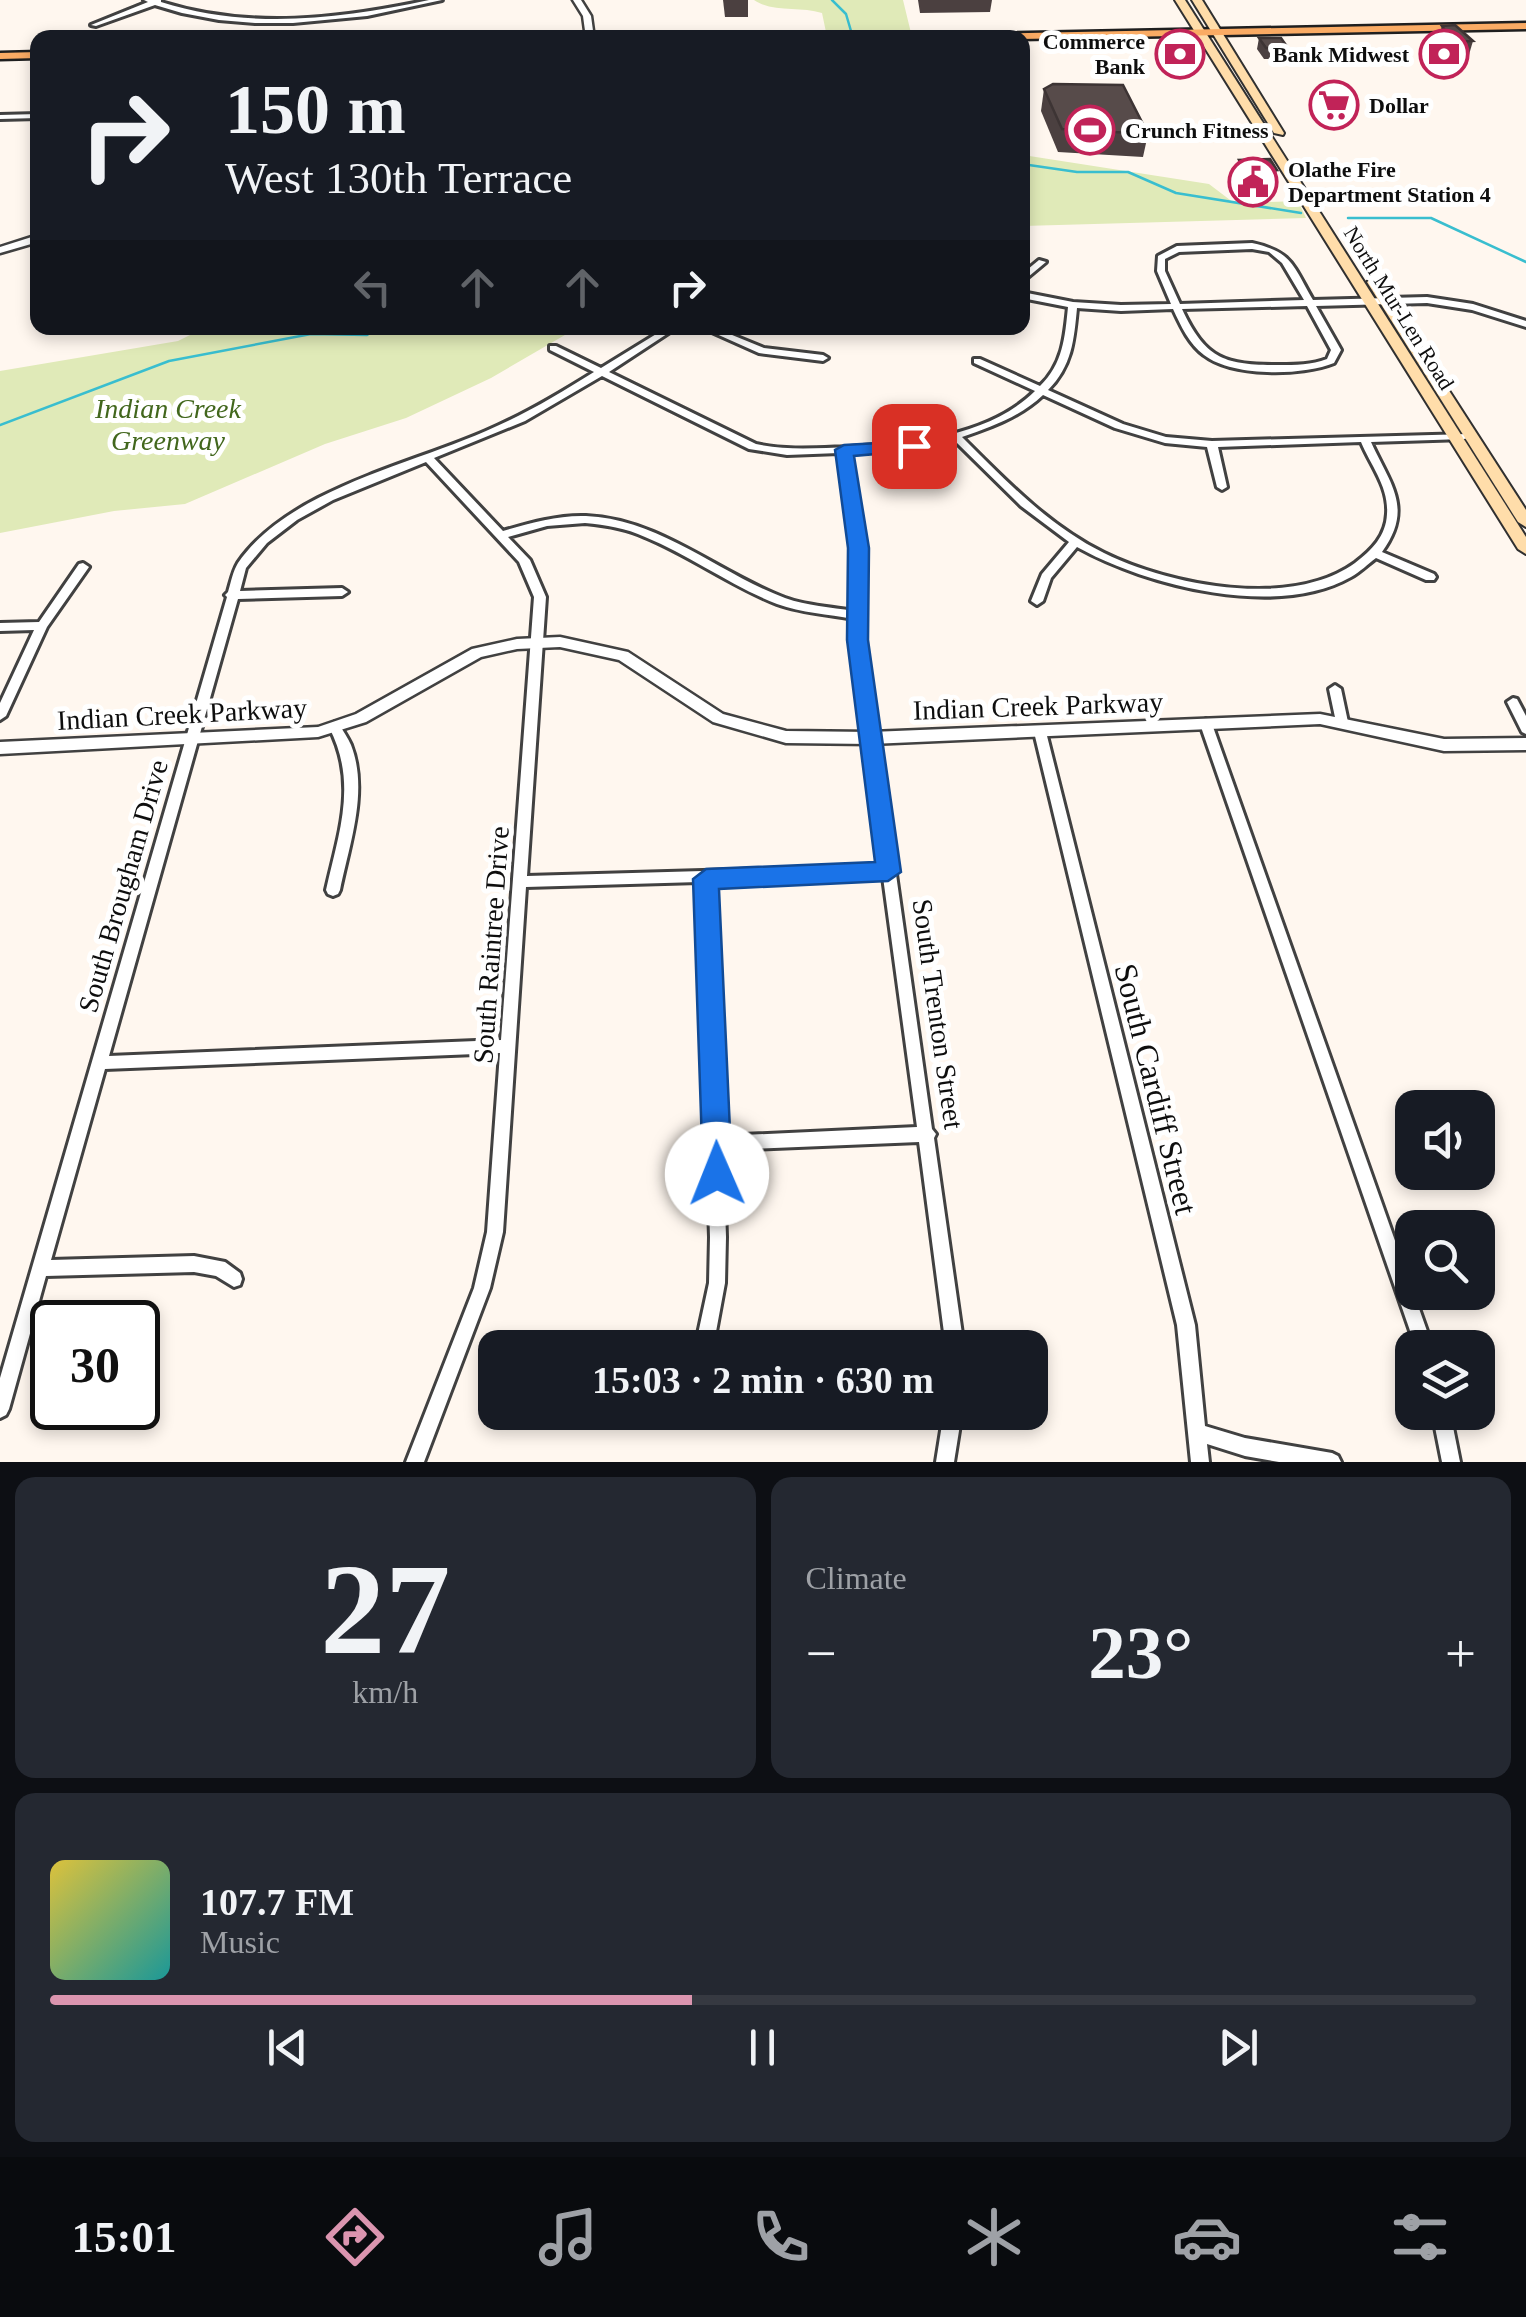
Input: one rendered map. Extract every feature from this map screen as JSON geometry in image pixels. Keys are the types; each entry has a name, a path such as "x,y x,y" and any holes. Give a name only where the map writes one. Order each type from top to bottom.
{"main road":[{"path":"1180,0 1211,35"},
{"path":"1197,0 1211,35"},
{"path":"1030,37 1526,28"},
{"path":"1030,42 1211,35"},
{"name":"North Mur-Len Road","path":"1211,35 1378,300 1526,522"},
{"path":"0,60 30,59"},
{"name":"North Mur-Len Road","path":"1378,300 1455,436 1526,550"}],"street":[{"path":"94,25 154,1 192,14 255,21 337,18 439,0"},
{"path":"577,0 587,16 589,30"},
{"path":"412,6 424,18"},
{"path":"0,117 30,116"},
{"path":"0,250 30,241"},
{"path":"1252,246 1272,250 1288,264 1310,303 1336,350 1334,357 1321,366 1234,368 1197,350 1159,266 1166,253 1177,249 1252,246"},
{"path":"1030,272 1042,262"},
{"path":"1030,297 1073,306 1378,300 1458,304 1526,324"},
{"path":"553,348 742,444 782,452 914,446 994,424 1042,392 1063,363 1074,326 1073,306"},
{"name":"South Brougham Drive","path":"0,1409 231,595 248,556 286,520 524,418 661,335"},
{"path":"724,335 762,351 823,358"},
{"path":"977,361 1155,438 1212,444 1471,435"},
{"path":"956,437 1008,490 1076,541 1140,574 1233,592 1308,586 1353,570 1374,553 1389,534 1393,502 1365,439"},
{"path":"1212,444 1222,487"},
{"name":"South Trenton Street","path":"844,450 858,548 857,616 870,738 953,1330"},
{"name":"South Raintree Drive","path":"415,1462 486,1270 494,1232 540,596 534,576 430,459"},
{"path":"500,535 562,519 620,522 658,535 782,602 857,616"},
{"path":"1036,601 1046,577 1076,541"},
{"path":"1374,553 1430,577"},
{"path":"0,716 42,626 82,567"},
{"path":"231,595 342,592"},
{"path":"0,627 42,626"},
{"name":"Indian Creek Parkway","path":"0,748 284,736 335,728 382,707 466,658 500,646 537,642 587,646 622,656 718,718 786,737 870,738 1342,722 1444,744 1526,744"},
{"path":"1335,689 1342,722"},
{"path":"1513,702 1526,729"},
{"path":"1206,724 1419,1330"},
{"path":"333,890 352,780 344,741 335,728"},
{"name":"South Cardiff Street","path":"1040,732 1186,1326 1200,1462"},
{"path":"520,882 888,872"},
{"path":"706,879 717,1142 717,1283 708,1330"},
{"path":"99,1064 509,1046"},
{"path":"717,1142 928,1134"},
{"path":"41,1268 194,1264 218,1268 234,1279"},
{"path":"944,1462 950,1430"},
{"path":"1444,1430 1450,1462"},
{"path":"1200,1433 1245,1447 1332,1462"}],"green space":[{"path":"754,0 903,0 910,30 826,30 822,13"},
{"path":"1030,156 1209,184 1234,203 1298,201 1306,218 1030,226"},
{"name":"Indian Creek Greenway","path":"190,335 565,335 491,378 406,418 325,444 185,504 114,511 0,533 0,371 178,341"}],"building":[{"path":"1455,25 1473,41 1453,42 1442,26"},
{"path":"1259,38 1281,38 1288,48 1266,48"},
{"path":"1183,39 1190,50 1173,50 1167,40"},
{"path":"1053,84 1123,85 1148,134 1062,129 1044,89"},
{"path":"1270,159 1277,170 1245,171 1239,160"}],"waterway":[{"path":"832,0 846,14 851,30"},
{"path":"1030,165 1077,172 1128,172 1176,193 1301,213"},
{"path":"1348,218 1431,218 1526,262"},
{"path":"0,425 169,361 306,335"}],"place":[{"name":"Commerce Bank","path":"1180,54"},
{"name":"Bank Midwest","path":"1444,54"},
{"name":"Dollar","path":"1334,105"},
{"name":"Crunch Fitness","path":"1090,130"},
{"name":"Olathe Fire Department Station 4","path":"1253,182"}],"route":[{"path":"717,1174 706,879 888,872 857,640 857,530 844,450 914,446"}]}
